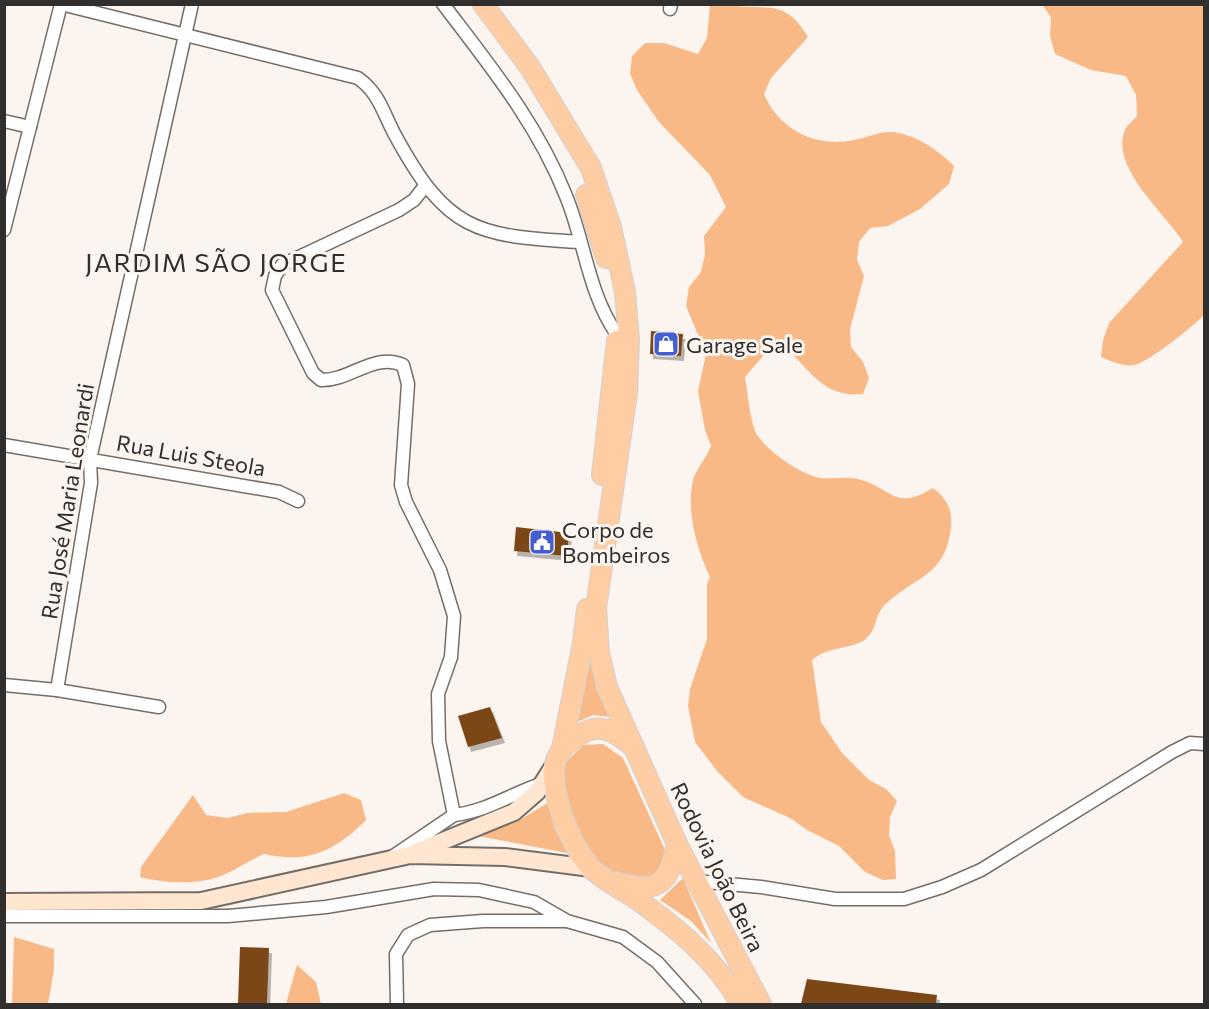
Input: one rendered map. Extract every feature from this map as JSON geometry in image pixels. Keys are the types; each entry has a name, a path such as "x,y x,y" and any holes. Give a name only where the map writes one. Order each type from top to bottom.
{"main road":[{"name":"Rodovia João Beira","path":"478,8 554,123 580,176 607,261 618,336 583,643 554,782 565,826 591,868 669,922 711,960 741,1005"},
{"name":"Rodovia João Beira","path":"478,8 531,69 591,168 611,227 625,292 629,340 627,393 596,608 599,653 607,687 677,844 761,1005"},
{"path":"410,855 514,812 544,783 559,754 587,730 615,732 636,748"},
{"path":"609,880 635,887 652,887 664,880 672,870 677,844"},
{"path":"4,902 201,901 410,855 505,857 591,868"}],"street":[{"path":"4,230 61,4 185,33 358,78 371,88 382,103 391,127 425,186 442,206 493,234 513,238 580,242"},
{"name":"Rua José Maria Leonardi","path":"57,690 91,483 90,459 192,4"},
{"path":"443,4 539,135 567,197 604,317 618,336"},
{"path":"4,121 30,127"},
{"path":"425,186 414,200 399,210 282,266 274,276 272,290 313,373 321,381 336,380 378,361 394,361 403,365 408,384 401,484 406,502 440,570 454,616 451,657 438,694 439,741 454,814"},
{"name":"Rua Luis Steola","path":"4,446 279,492 298,501"},
{"path":"4,685 57,690 159,707"},
{"path":"695,881 761,887 835,899 904,898 942,887 981,870 1172,752 1190,743 1204,744"},
{"path":"390,858 454,814 485,809 518,791 544,783"},
{"path":"4,916 228,916 326,907 434,889 479,890 534,902 567,921 623,937 657,963 695,1005"},
{"path":"398,1005 396,954 408,935 430,925 483,921 567,921"}],"shaded area":[{"path":"710,5 777,9 790,15 802,28 808,37 771,78 764,94 779,118 800,134 840,142 886,132 899,133 925,143 954,166 949,184 920,209 888,226 870,228 859,242 857,260 864,276 850,329 851,347 863,362 869,378 863,394 838,392 828,388 786,348 769,349 745,377 755,431 766,446 794,467 821,478 858,479 901,498 920,495 933,488 942,496 950,510 951,527 948,544 935,567 883,607 871,633 863,641 825,652 812,660 821,722 842,753 869,780 886,789 897,801 890,817 889,835 895,851 896,879 883,880 865,872 839,846 807,830 792,819 743,797 717,771 695,742 688,706 690,689 707,639 707,584 710,577 694,530 691,492 694,476 711,446 705,430 698,391 706,354 686,306 689,287 701,272 705,254 704,236 726,207 710,175 659,122 637,90 630,74 632,56 645,43 664,43 698,54 707,38"},
{"path":"1043,5 1204,5 1204,315 1159,351 1134,365 1121,364 1101,357 1103,340 1109,323 1183,242 1142,189 1125,159 1122,144 1125,130 1137,116 1136,95 1126,76 1091,70 1055,54 1050,36 1051,18"},
{"path":"590,659 599,693 609,717 593,715 577,722"},
{"path":"603,744 623,758 666,852 661,872 648,886 611,879 568,823 562,787 566,762 583,745"},
{"path":"344,793 361,800 366,820 343,840 320,852 294,857 264,854 224,875 209,880 169,882 140,877 141,867 193,795 206,815 228,818 247,813 286,812"},
{"path":"549,802 555,829 567,853 478,836 518,821"},
{"path":"683,878 711,943 691,921 660,900"},
{"path":"14,937 54,949 54,969 48,1004 12,1004"},
{"path":"297,965 316,982 321,1004 286,1004"}],"building":[{"name":"Garage Sale","path":"651,331 683,334 681,356 650,354"},
{"name":"Corpo de Bombeiros","path":"516,527 569,533 567,556 514,551"},
{"path":"490,707 502,738 468,747 458,716"},
{"path":"240,947 269,948 267,1004 238,1004"},
{"path":"807,979 937,995 936,1004 801,1004"}],"place":[{"name":"Garage Sale","path":"666,344"},
{"name":"Corpo de Bombeiros","path":"542,542"}],"district":[{"name":"JARDIM SÃO JORGE","path":"216,261"}]}
